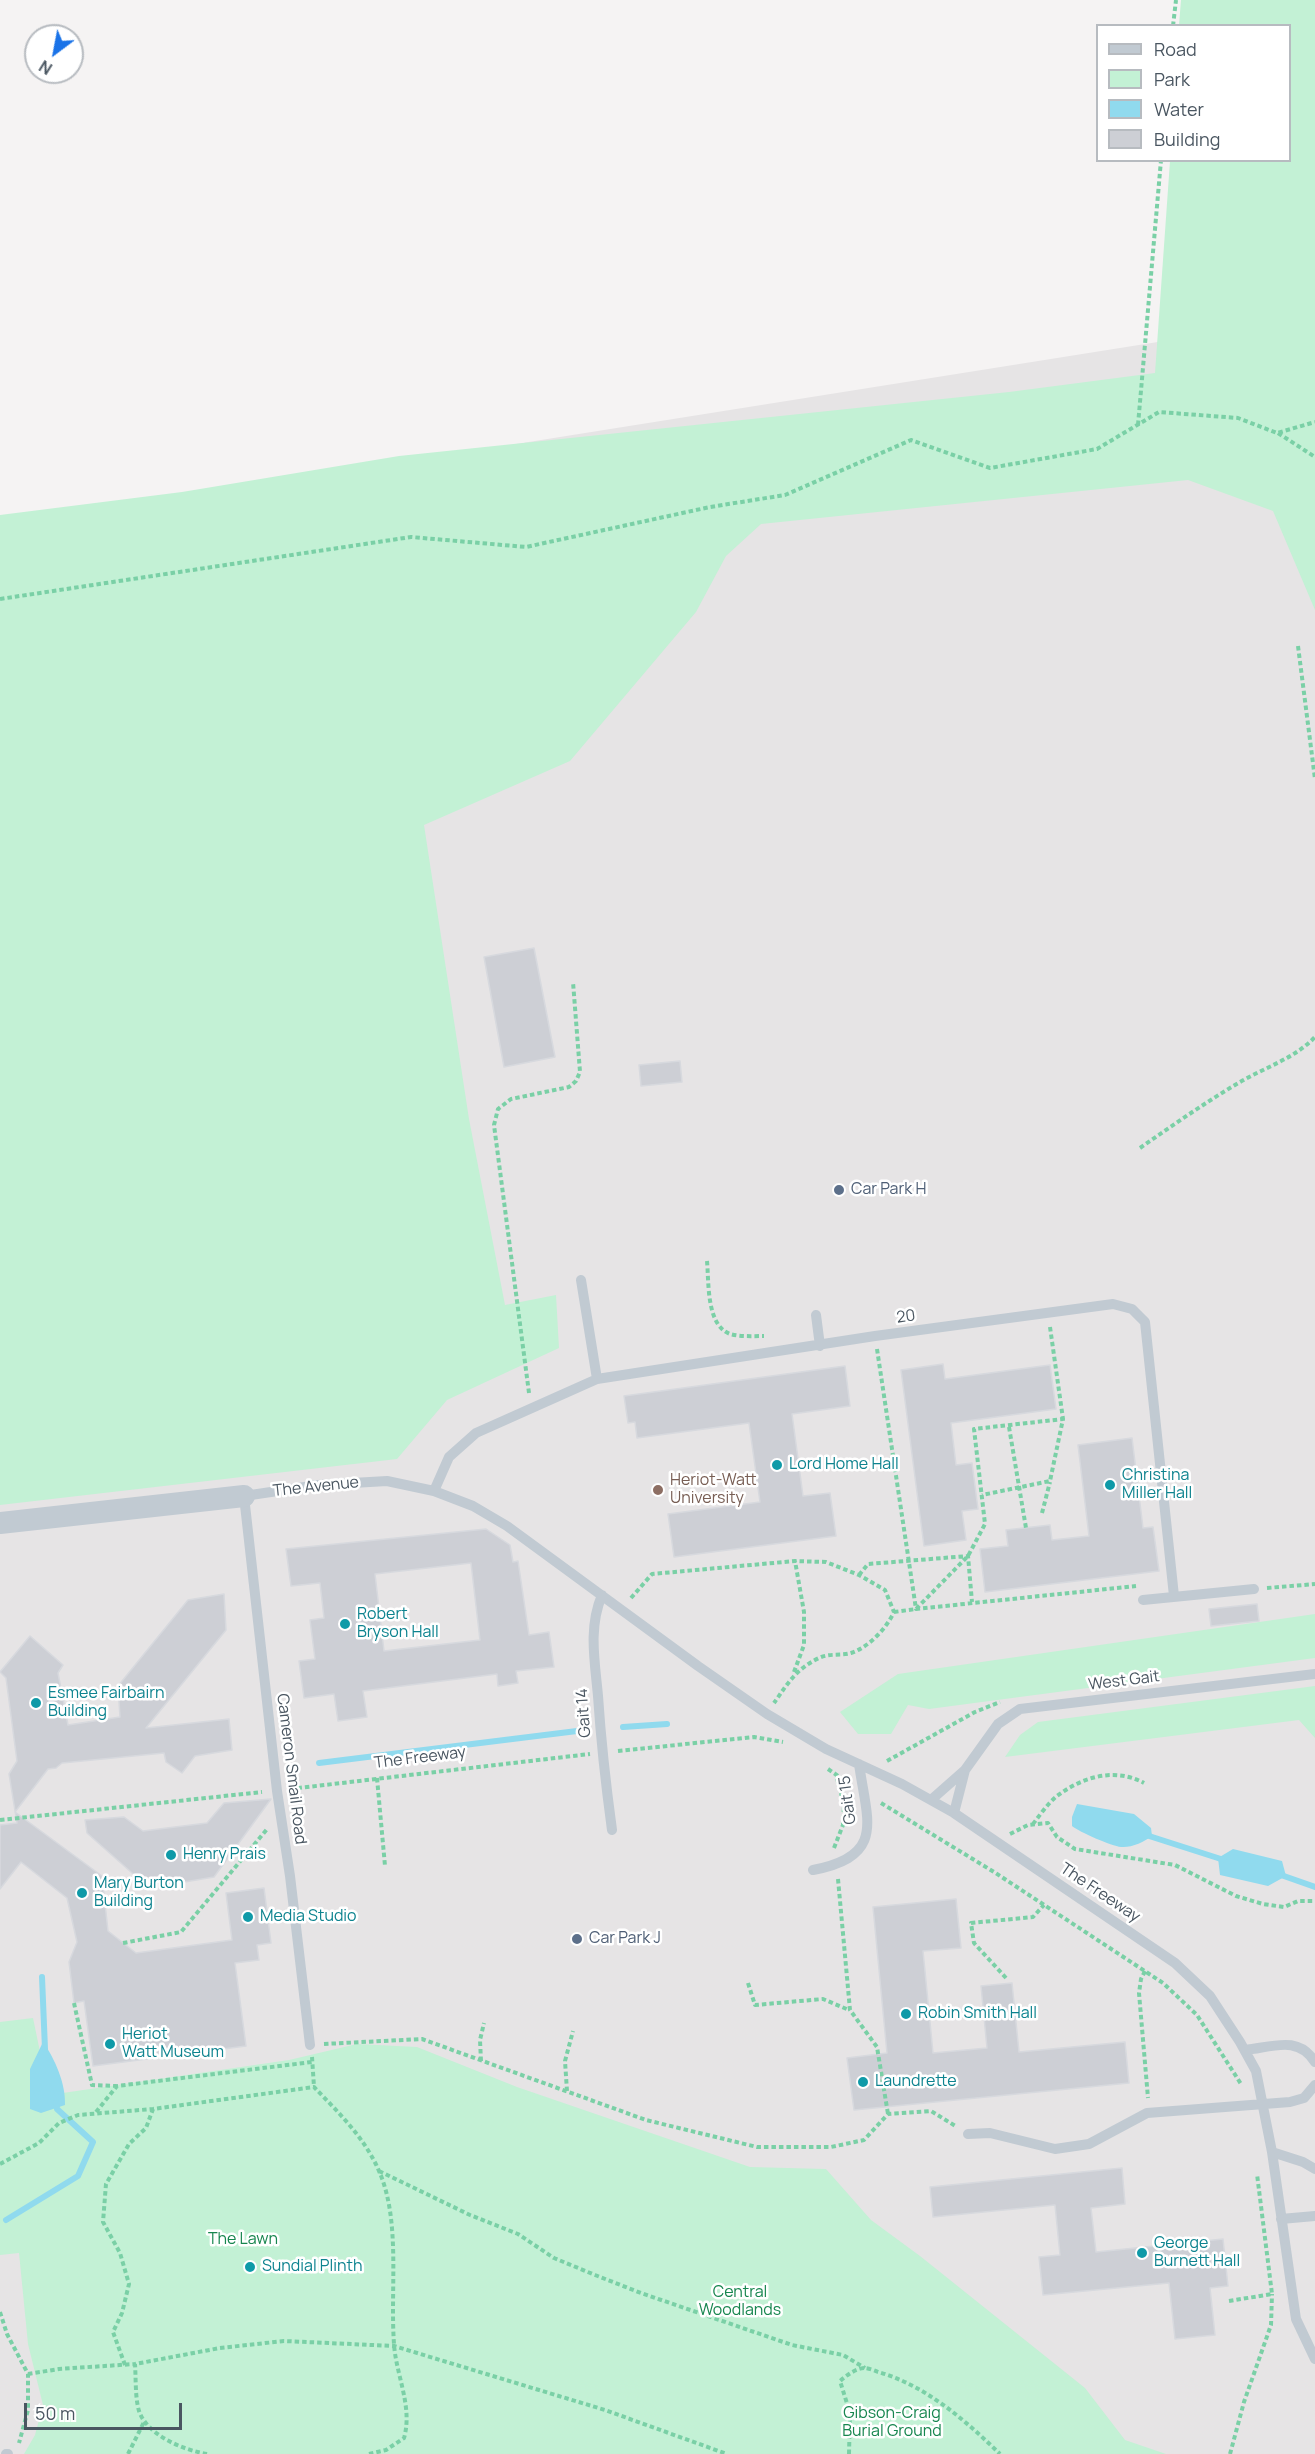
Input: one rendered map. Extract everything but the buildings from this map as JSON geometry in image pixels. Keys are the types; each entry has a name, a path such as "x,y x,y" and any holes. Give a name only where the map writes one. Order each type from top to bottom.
{"street":[{"name":"The Avenue","path":"0,1523 244,1496"}],"lane":[{"path":"581,1280 597,1379"},
{"name":"20","path":"434,1491 449,1457 476,1433 597,1379 875,1336 1113,1304 1132,1309 1145,1322 1174,1596"},
{"path":"816,1315 820,1346"},
{"name":"The Avenue","path":"244,1496 352,1482 387,1481 434,1491 473,1506 507,1526 602,1595"},
{"name":"Cameron Smail Road","path":"244,1496 277,1791 310,2045"},
{"path":"1143,1600 1254,1589"},
{"path":"602,1595 767,1714 826,1749 859,1764"},
{"name":"Gait 14","path":"602,1595 596,1611 593,1633 602,1753 612,1830"},
{"name":"West Gait","path":"931,1800 965,1770 998,1724 1020,1709 1315,1674"},
{"name":"Gait 15","path":"813,1870 837,1865 862,1847 867,1833 859,1764"},
{"name":"The Freeway","path":"859,1764 954,1813 1175,1962 1210,1996 1256,2071 1272,2152"},
{"name":"West Gait","path":"954,1813 965,1770"},
{"path":"1245,2050 1299,2046 1308,2052 1315,2062"},
{"path":"968,2134 990,2133 1055,2149 1089,2144 1147,2113 1290,2102 1304,2098 1315,2085"},
{"path":"1315,2169 1303,2162 1272,2152 1296,2319 1315,2359"},
{"path":"1281,2219 1315,2216"}],"path":[{"path":"1173,24 1176,0"},
{"path":"1138,425 1161,162"},
{"path":"0,598 411,537 526,547 710,507 785,495 911,440 990,468 1097,449 1160,412 1238,418 1277,433 1315,457"},
{"path":"1277,433 1315,422"},
{"path":"1298,646 1315,779"},
{"path":"531,1408 494,1125 498,1110 511,1099 569,1087 576,1080 580,1072 573,982"},
{"path":"1140,1148 1243,1080 1303,1049 1315,1037"},
{"path":"707,1261 713,1316 720,1327 731,1334 792,1339 793,1350"},
{"path":"1042,1513 1063,1419 1047,1312"},
{"path":"875,1336 916,1609"},
{"path":"916,1609 968,1556 985,1524 974,1429 1063,1419"},
{"path":"1009,1426 1026,1528"},
{"path":"982,1495 1050,1481"},
{"path":"859,1575 868,1564 968,1556"},
{"path":"968,1556 972,1602"},
{"path":"754,1737 794,1673 804,1645 804,1612 795,1561"},
{"path":"628,1602 652,1574 795,1561 826,1562 859,1575 885,1590 894,1612 890,1621 869,1644 851,1653 821,1656 794,1673"},
{"path":"1254,1589 1315,1584"},
{"path":"894,1612 1137,1586"},
{"name":"The Freeway","path":"0,1820 754,1737 784,1743"},
{"path":"825,1767 863,1794 900,1814 1163,1983 1197,2015 1244,2089 1247,2107"},
{"path":"835,1773 843,1805 843,1825 834,1847 850,2010 877,2048 888,2114"},
{"path":"1033,1824 1057,1796 1096,1775 1129,1775 1144,1783"},
{"path":"377,1778 385,1866"},
{"path":"123,1943 181,1932 280,1813"},
{"path":"1001,1844 1010,1834 1033,1824 1048,1823 1057,1837 1075,1849 1175,1865 1236,1896 1263,1904 1284,1907 1298,1902 1315,1901"},
{"path":"1006,1978 974,1943 970,1923 1032,1917 1044,1905"},
{"path":"1145,1971 1139,1993 1149,2110 1147,2113"},
{"path":"748,1983 755,2005 823,1999 850,2010"},
{"path":"74,2003 92,2085 117,2086 312,2062"},
{"path":"481,2061 480,2040 484,2023"},
{"path":"567,2091 565,2061 573,2031"},
{"path":"369,2454 386,2450 404,2438 408,2423 394,2346 391,2218 379,2171 347,2122 315,2087 310,2045 422,2039 646,2120 757,2147 831,2147 864,2140 888,2114 931,2111 968,2134"},
{"path":"95,2113 117,2086"},
{"path":"0,2164 39,2144 59,2123 78,2115 153,2109 315,2087"},
{"path":"125,2365 113,2332 122,2313 129,2284 120,2253 103,2222 106,2184 129,2144 146,2128 153,2109"},
{"path":"1230,2454 1244,2402 1271,2325 1272,2294 1256,2166"},
{"path":"379,2171 470,2216 519,2234 554,2258 604,2279 792,2345 843,2355 865,2368 890,2375 927,2394 972,2427 1000,2454"},
{"path":"1229,2301 1272,2294"},
{"path":"0,2312 7,2334 28,2374 28,2410 21,2442 7,2454"},
{"path":"28,2374 59,2369 135,2364 220,2348 284,2341 394,2346 605,2410 727,2454"},
{"path":"135,2364 138,2409 144,2422 182,2448 207,2454"},
{"path":"849,2454 850,2413 840,2381 850,2373 865,2368"},
{"path":"128,2454 144,2422"}],"shaded area":[{"name":"Heriot-Watt University","path":"1315,317 1315,2454 0,2454 0,526"}],"green space":[{"path":"1181,0 1315,0 1315,610 1273,511 1188,480 761,524 726,556 696,612 570,761 424,825 469,1119 505,1305 556,1295 559,1348 447,1400 397,1459 0,1505 0,515 182,492 399,456 1009,392 1155,373 1170,162 1291,162 1291,24 1179,24"},
{"path":"1315,1614 1315,1658 929,1709 908,1705 891,1734 858,1734 840,1712 898,1674"},
{"path":"1315,1686 1315,1738 1299,1720 1005,1757 1020,1735 1038,1722"},
{"path":"33,2018 49,2095 289,2060 357,2044 417,2047 517,2087 750,2167 826,2169 871,2220 920,2256 1085,2388 1125,2440 1166,2454 24,2454 35,2435 43,2405 28,2344 19,2253 0,2255 0,2022"}],"water":[{"path":"1077,1804 1134,1814 1151,1828 1152,1836 1125,1847 1081,1832 1072,1826 1072,1817"},
{"path":"1233,1849 1282,1861 1286,1876 1268,1886 1220,1875 1218,1858"},
{"path":"43,2042 59,2072 64,2089 65,2105 41,2113 30,2109 30,2069"}],"waterway":[{"path":"623,1727 667,1724"},
{"path":"319,1763 577,1731"},
{"path":"1146,1835 1224,1860"},
{"path":"1281,1875 1315,1887"},
{"path":"42,1977 45,2049"},
{"path":"6,2220 78,2176 93,2142 57,2109 56,2103"}],"place":[{"name":"Car Park H","path":"839,1190"},
{"name":"Lord Home Hall","path":"777,1465"},
{"name":"Christina Miller Hall","path":"1110,1485"},
{"name":"Heriot-Watt University","path":"658,1490"},
{"name":"Robert Bryson Hall","path":"345,1624"},
{"name":"Esmee Fairbairn Building","path":"36,1703"},
{"name":"Henry Prais","path":"171,1855"},
{"name":"Mary Burton Building","path":"82,1893"},
{"name":"Media Studio","path":"248,1917"},
{"name":"Car Park J","path":"577,1939"},
{"name":"Robin Smith Hall","path":"906,2014"},
{"name":"Heriot Watt Museum","path":"110,2044"},
{"name":"Laundrette","path":"863,2082"},
{"name":"George Burnett Hall","path":"1142,2253"},
{"name":"Sundial Plinth","path":"250,2267"}],"park label":[{"name":"The Lawn","path":"243,2240"},
{"name":"Central Woodlands","path":"740,2302"},
{"name":"Gibson-Craig Burial Ground","path":"892,2423"}]}
